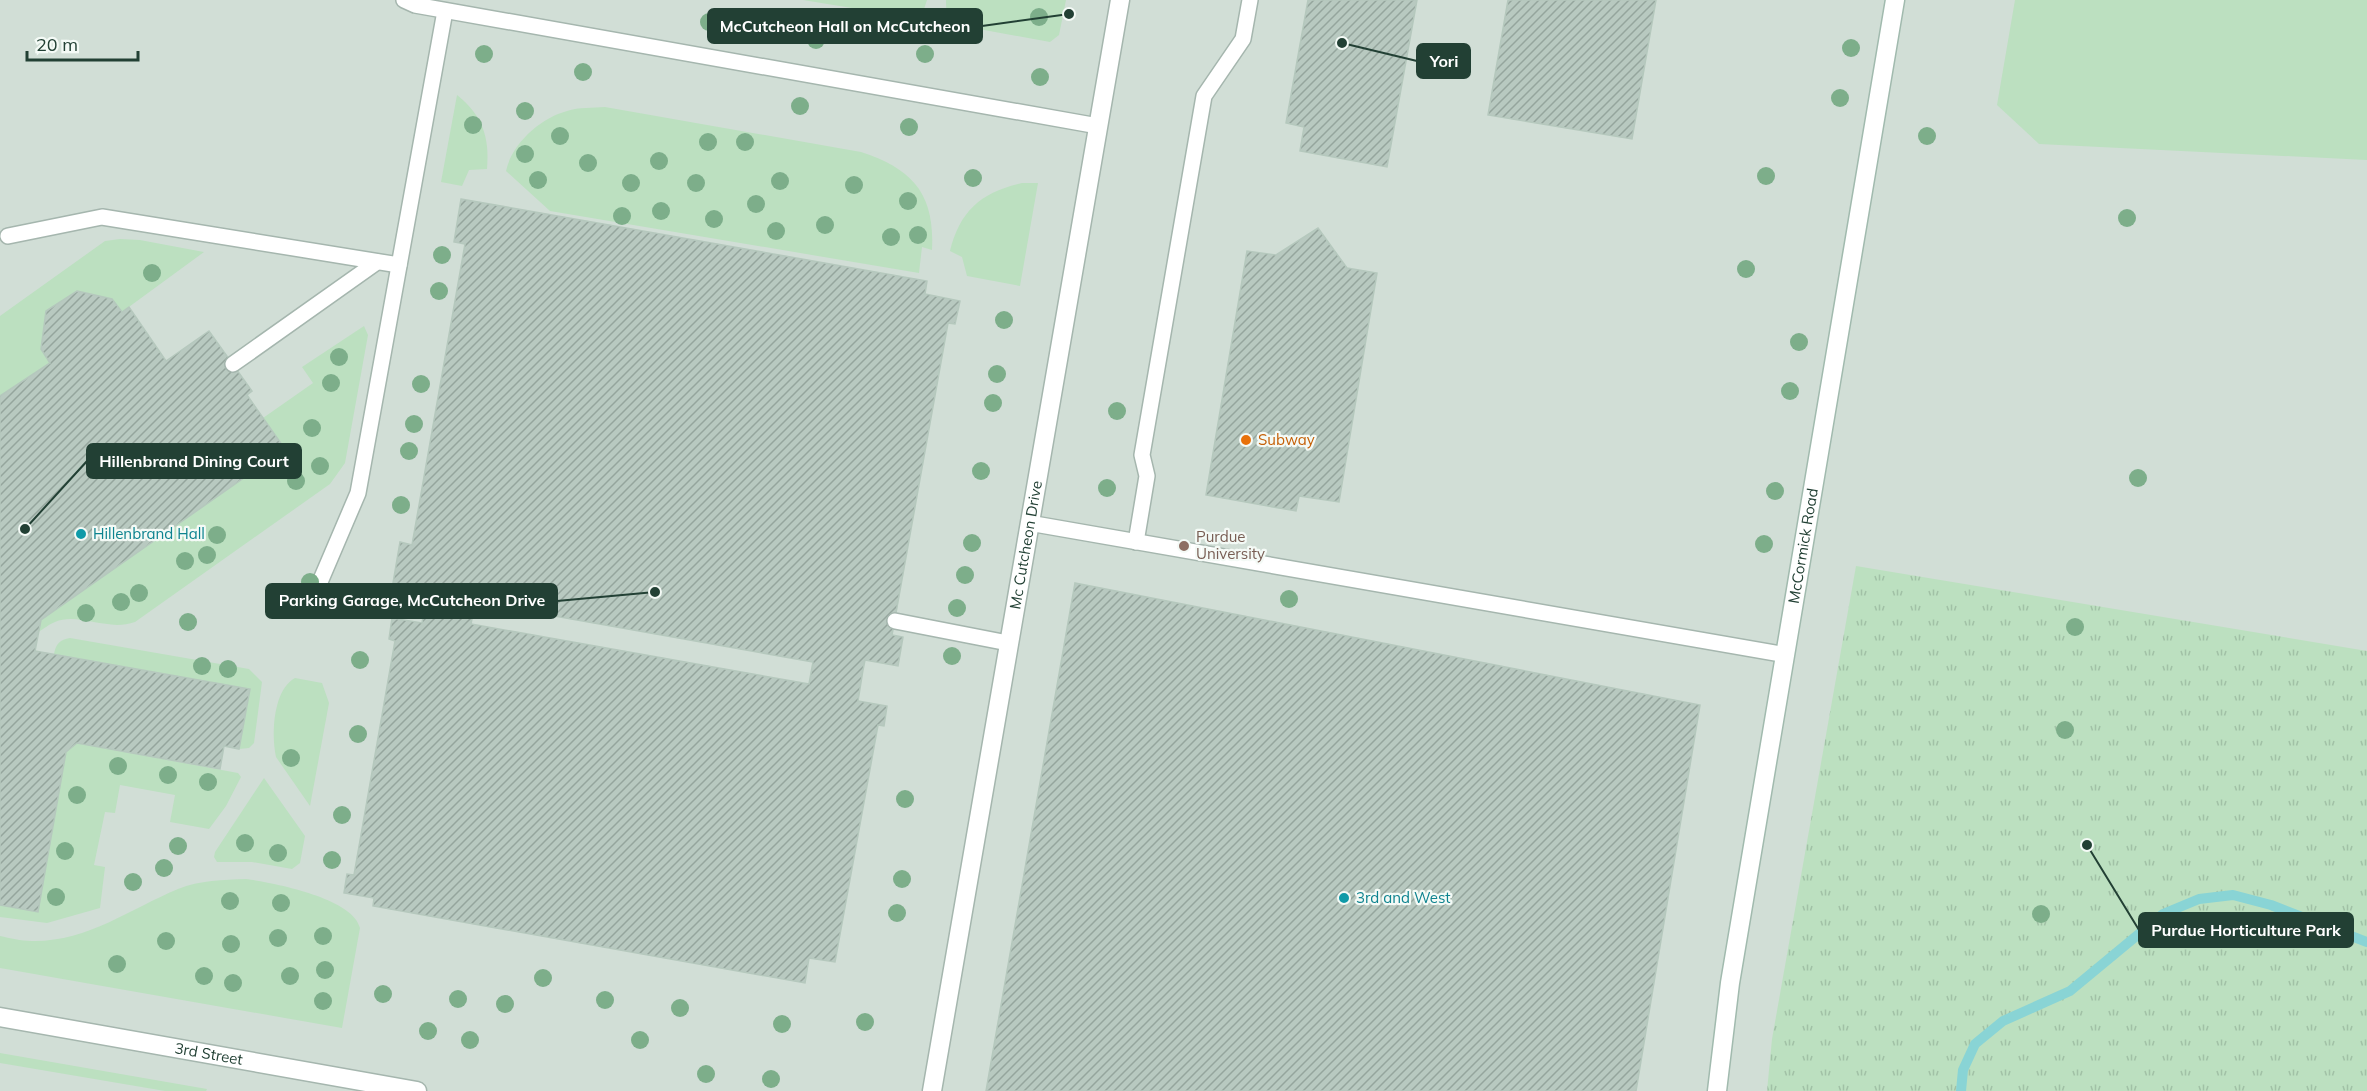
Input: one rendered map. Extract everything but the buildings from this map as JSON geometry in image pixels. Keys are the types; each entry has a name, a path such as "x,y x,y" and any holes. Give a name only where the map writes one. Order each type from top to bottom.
{"street":[{"name":"Mc Cutcheon Drive","path":"932,1091 1119,0"},
{"name":"McCormick Road","path":"1717,1091 1730,983 1895,0"},
{"name":"3rd Street","path":"0,1017 417,1091"}],"lane":[{"path":"404,0 415,5 445,11 1098,126"},
{"path":"1136,542 1147,476 1142,455 1204,96 1244,39 1250,0"},
{"path":"317,589 358,493 445,11"},
{"path":"8,236 102,217 399,266"},
{"path":"233,364 377,262"},
{"path":"1029,523 1786,655"},
{"path":"895,621 1008,643"}],"shaded area":[{"name":"Purdue University","path":"0,0 2367,0 2367,1091 0,1091"}],"green space":[{"path":"803,0 927,0 923,12 913,18"},
{"path":"946,0 1066,0 1059,35 1050,42 957,25 948,14"},
{"path":"2015,0 2367,0 2367,160 2039,144 1997,105"},
{"path":"457,95 473,110 482,127 488,157 487,169 469,170 462,186 441,182"},
{"path":"605,107 861,152 879,159 907,176 925,199 932,230 932,250 922,247 919,273 550,211 506,171 514,151 521,142 547,119 581,108"},
{"path":"1022,183 1038,183 1020,286 967,276 962,257 950,251 960,224 975,205 984,198"},
{"path":"140,240 204,252 122,312 112,299 77,291 46,311 41,349 50,363 0,396 0,316 105,241"},
{"path":"364,326 368,335 345,463 330,484 135,622 114,625 74,619 64,620 53,623 38,632 41,620 263,418 313,383 302,367"},
{"path":"1856,566 2367,651 2367,1091 1767,1091 1772,1039"},
{"path":"70,638 249,669 262,682 254,743 249,748 239,749 250,689 54,654 59,643"},
{"path":"295,678 322,683 329,703 310,806 276,757 274,747 275,713 278,702 282,692"},
{"path":"77,743 238,773 241,777 226,806 209,829 170,822 175,795 120,785 115,813 105,812 94,865 105,867 100,908 47,923 0,917 0,905 38,912 66,752"},
{"path":"264,778 305,836 300,863 292,869 252,862 217,862 214,857 215,852"},
{"path":"246,879 311,894 343,908 354,917 360,928 342,1028 0,968 0,936 32,941 71,936 108,923 186,886 212,881"},
{"path":"0,1053 207,1089 206,1091 165,1091 0,1063"}],"waterway":[{"path":"1961,1091 1963,1070 1975,1044 2003,1021 2070,991 2163,914 2199,899 2233,895 2271,905 2367,942"}],"place":[{"name":"McCutcheon Hall on McCutcheon","path":"1069,14"},
{"name":"Yori","path":"1342,43"},
{"name":"Subway","path":"1246,440"},
{"name":"Hillenbrand Dining Court","path":"25,529"},
{"name":"Hillenbrand Hall","path":"81,534"},
{"name":"Purdue University","path":"1184,546"},
{"name":"Parking Garage, McCutcheon Drive","path":"655,592"},
{"name":"Purdue Horticulture Park","path":"2087,845"},
{"name":"3rd and West","path":"1344,898"}]}
